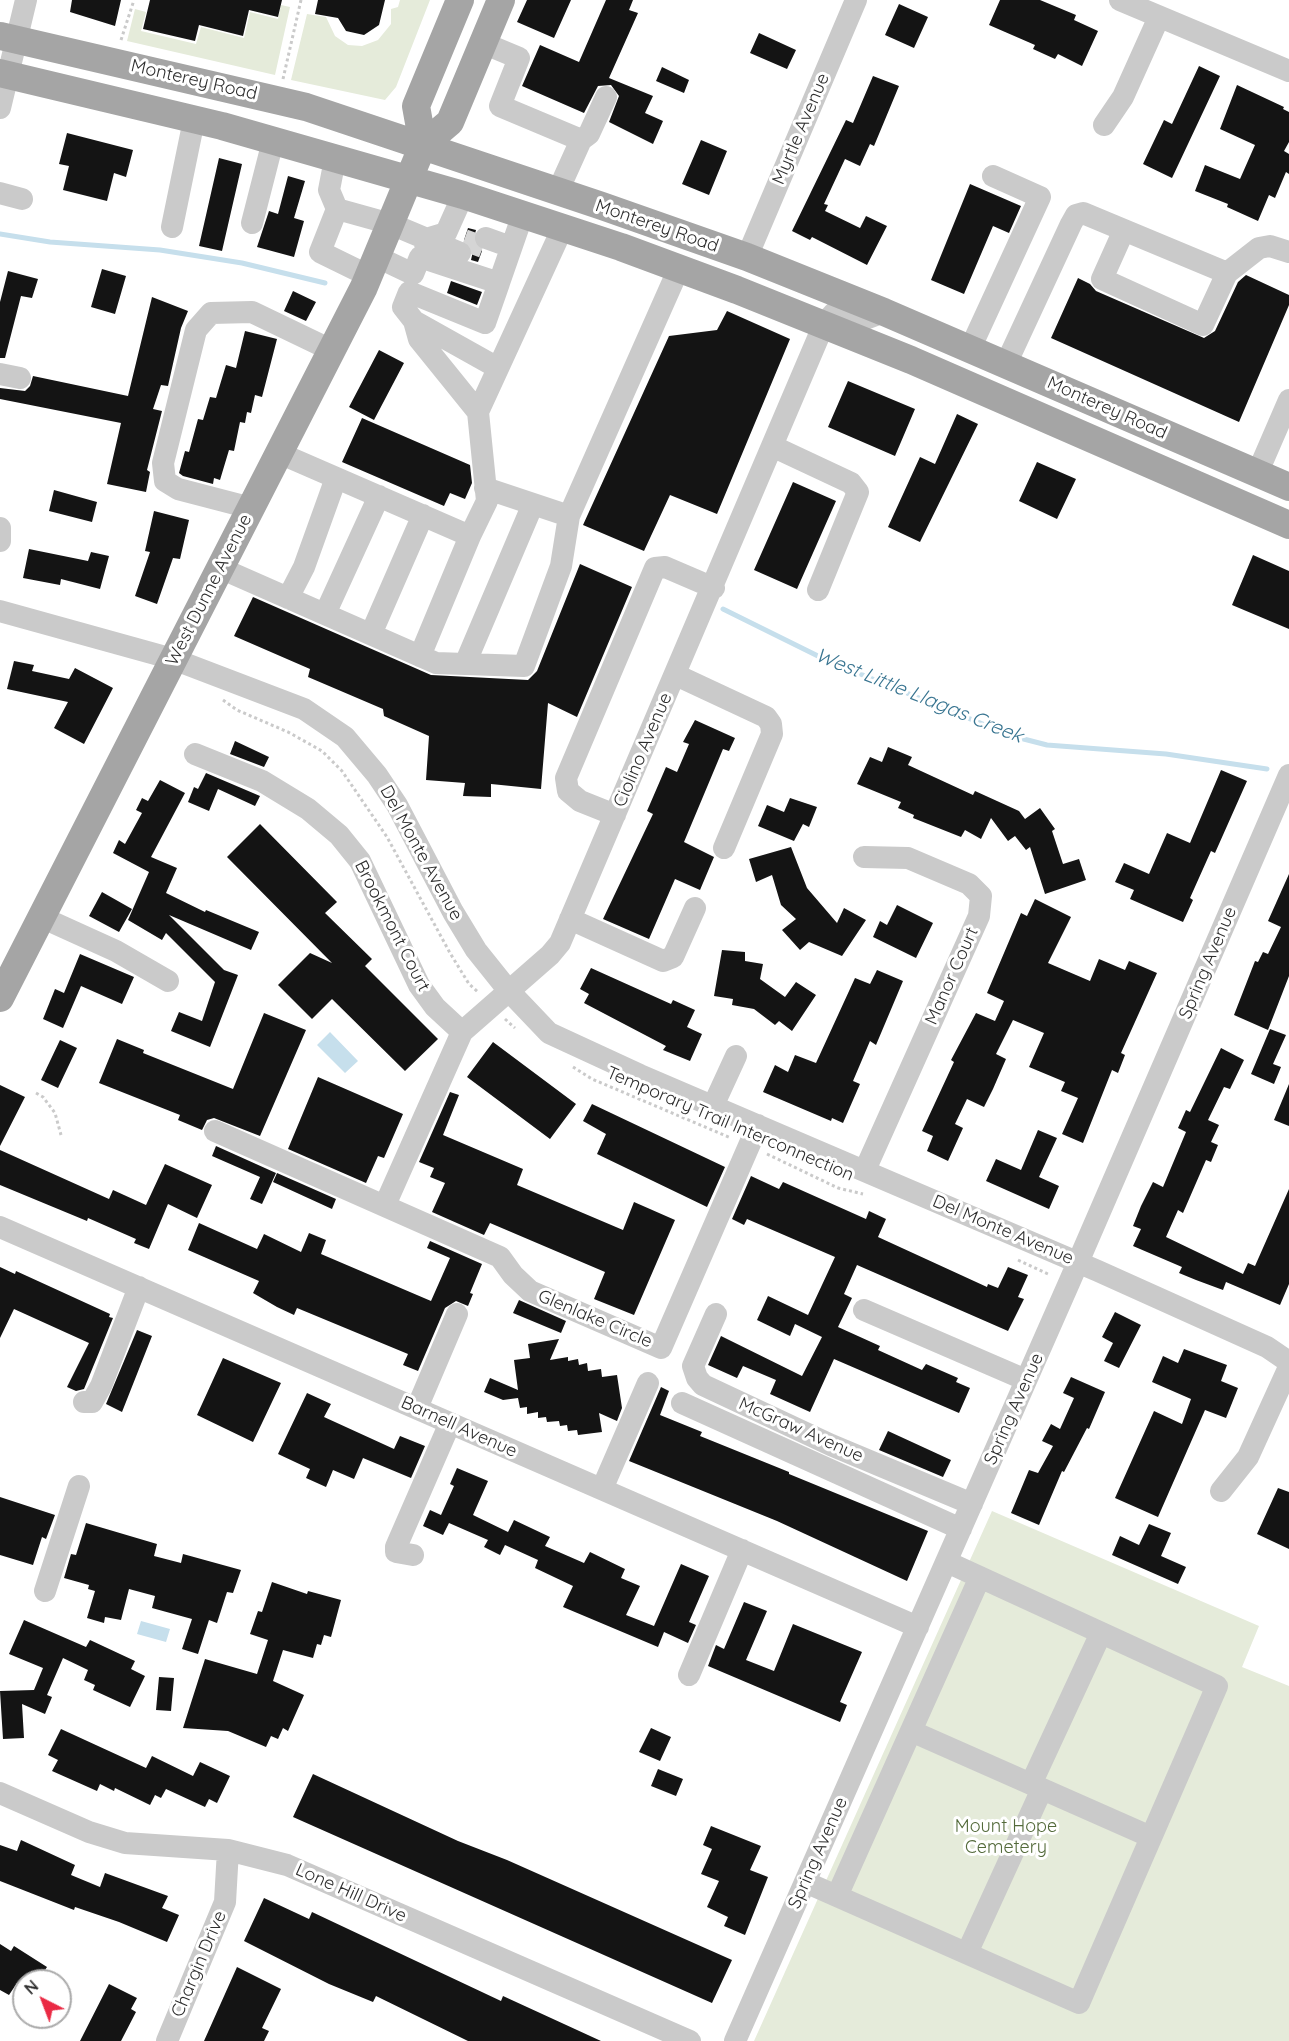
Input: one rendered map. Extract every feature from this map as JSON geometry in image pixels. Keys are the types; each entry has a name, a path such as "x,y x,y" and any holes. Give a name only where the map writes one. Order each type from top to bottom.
{"main road":[{"path":"423,145 416,106 460,0"},
{"path":"423,145 450,122 501,0"},
{"name":"Monterey Road","path":"8,38 276,99 423,145 747,257 884,312 1289,487"},
{"name":"Monterey Road","path":"4,74 273,141 464,195 563,227 679,268 824,324 1289,525"},
{"name":"West Dunne Avenue","path":"0,998 331,350 391,224 423,145"}],"street":[{"path":"0,108 8,38 26,0"},
{"name":"Myrtle Avenue","path":"747,257 856,0"},
{"path":"1119,0 1289,72"},
{"path":"1104,125 1123,97 1159,17"},
{"path":"483,43 519,58 500,106 581,140"},
{"path":"558,191 581,140 589,134 606,97"},
{"path":"172,227 194,120"},
{"path":"252,223 273,141"},
{"path":"335,159 329,190 337,209 320,252 413,274 458,243 464,195"},
{"path":"970,349 1040,197 993,176"},
{"path":"337,209 458,243 505,263"},
{"path":"1006,364 1076,215 1083,213 1227,273"},
{"path":"498,368 414,321 403,307 409,292 485,323 523,214"},
{"path":"420,656 487,501 478,412 563,227"},
{"path":"1124,230 1102,279 1203,325 1227,273 1259,248 1270,246 1289,252"},
{"path":"458,243 505,263"},
{"path":"220,568 436,663 524,666 561,566 569,516 679,268"},
{"path":"250,508 178,489 165,481 163,463 196,330 211,313 252,312 331,350"},
{"path":"824,324 834,313 860,321 884,312"},
{"path":"414,321 419,339 478,412"},
{"name":"Ciolino Avenue","path":"385,1204 462,1032 550,955 560,943 714,588 824,324"},
{"path":"1257,474 1289,400"},
{"path":"772,446 851,483 858,492 818,590"},
{"path":"279,453 470,536"},
{"path":"288,598 304,567 336,478"},
{"path":"485,488 569,516"},
{"path":"325,614 379,496"},
{"path":"465,664 533,504"},
{"path":"371,634 423,515"},
{"path":"0,528 0,541"},
{"path":"615,815 580,801 568,791 566,778 655,568 665,567 714,588"},
{"name":"Del Monte Avenue","path":"0,611 173,660 304,709 345,737 377,775 397,805 500,998 549,1033 865,1170 1074,1273 1267,1347 1289,1362"},
{"path":"676,675 766,717 771,724 772,734 724,848"},
{"name":"Brookmont Court","path":"195,754 262,781 308,809 339,835 360,861 419,986 435,1007 462,1032"},
{"name":"Spring Avenue","path":"735,2041 1074,1273 1289,775"},
{"name":"Manor Court","path":"864,856 908,858 969,885 981,896 979,916 865,1170"},
{"path":"570,919 663,961 673,957 695,908"},
{"path":"41,917 116,951 168,981"},
{"path":"713,1106 736,1056"},
{"name":"Glenlake Circle","path":"385,1204 501,1257 530,1291 661,1348 758,1125"},
{"path":"215,1131 385,1204"},
{"name":"Barnell Avenue","path":"0,1227 918,1627"},
{"path":"84,1402 92,1402 101,1386 139,1287"},
{"path":"864,1310 1026,1380"},
{"path":"417,1408 457,1314"},
{"name":"McGraw Avenue","path":"716,1314 693,1366 697,1378 703,1385 831,1445 972,1504"},
{"path":"1221,1491 1248,1457 1289,1367"},
{"path":"602,1489 648,1383"},
{"name":"McGraw Avenue","path":"682,1403 961,1529"},
{"path":"413,1555 396,1552 396,1547 450,1423"},
{"path":"45,1591 80,1486"},
{"path":"689,1675 742,1550"},
{"path":"806,1882 1079,2003 1217,1686 946,1562"},
{"path":"837,1896 980,1577"},
{"path":"967,1953 1101,1633"},
{"path":"911,1731 1151,1837"},
{"name":"Lone Hill Drive","path":"0,1793 89,1833 125,1843 228,1850 287,1865 690,2041"},
{"name":"Chargin Drive","path":"167,2041 225,1902 228,1850"}],"path":[{"path":"121,40 134,0"},
{"path":"283,79 301,0"},
{"path":"222,699 237,710 288,732 322,751 342,771 387,837 469,984 500,998 522,1033"},
{"name":"Temporary Trail Interconnection","path":"567,1064 592,1079 749,1146 838,1188 870,1195"},
{"path":"36,1093 43,1097 55,1113 61,1135"},
{"path":"1010,1256 1074,1273"}],"green space":[{"path":"400,0 430,0 396,87 385,100 291,80 307,14 326,17 335,36 348,45 362,46 378,40 391,24 391,9 398,7"},
{"path":"281,5 290,7 275,75 127,41 135,9 146,12 141,31 196,44 201,27 244,38 250,12 278,19"},
{"name":"Mount Hope Cemetery","path":"992,1511 1259,1626 1242,1667 1289,1686 1289,2041 754,2041"}],"water":[{"path":"330,1032 358,1061 345,1073 317,1045"},
{"path":"141,1621 170,1629 166,1642 137,1634"}],"building":[{"path":"72,0 121,0 115,26 70,12"},
{"path":"150,0 282,0 278,17 249,10 243,36 199,25 195,41 143,29"},
{"path":"318,0 385,0 379,25 364,35 346,31 338,18 315,14"},
{"path":"527,0 571,0 554,38 517,22"},
{"path":"606,0 633,0 629,10 638,13 609,78 653,96 645,113 663,121 653,144 609,122 619,96 611,85 598,86 584,113 522,86 540,45 579,62"},
{"path":"1000,0 1040,0 1076,15 1074,20 1098,31 1082,66 1058,54 1055,59 1033,49 1035,45 989,25"},
{"path":"899,4 928,17 914,48 885,35"},
{"path":"759,33 796,50 787,69 750,53"},
{"path":"1199,66 1220,76 1172,178 1143,164 1164,120 1172,124"},
{"path":"662,67 689,80 684,93 656,81"},
{"path":"873,76 899,86 874,146 870,144 860,166 845,159 824,204 828,205 825,211 860,228 866,216 887,226 867,265 812,237 810,240 792,231 846,120 853,123"},
{"path":"1237,85 1284,107 1283,109 1289,112 1289,142 1284,151 1289,154 1289,174 1286,172 1275,198 1269,195 1258,221 1227,207 1228,204 1195,191 1205,165 1240,179 1255,145 1220,129"},
{"path":"67,133 133,150 126,177 114,173 107,201 63,190 69,166 59,164"},
{"path":"701,140 727,151 709,195 682,184"},
{"path":"219,158 242,164 222,251 199,246"},
{"path":"288,176 305,181 294,218 304,221 294,257 257,247 269,211 278,214"},
{"path":"970,184 1021,206 1009,233 993,226 964,294 931,280"},
{"path":"468,228 476,230 473,241 482,251 478,262 471,260 473,251 464,240"},
{"path":"102,269 126,276 115,314 91,307"},
{"path":"8,271 38,279 32,298 21,296 5,358 0,358 0,302"},
{"path":"1246,275 1289,295 1289,305 1239,422 1051,338 1078,278 1090,284 1096,291 1204,338 1215,331 1238,282"},
{"path":"451,281 482,292 477,305 447,293"},
{"path":"293,291 316,302 306,321 284,311"},
{"path":"152,297 188,311 181,328 168,386 161,385 153,409 162,411 147,470 150,472 146,492 107,484 121,423 0,399 0,388 25,391 30,386 33,376 128,396"},
{"path":"727,311 790,339 717,514 670,495 644,551 583,525 669,336 717,330"},
{"path":"245,331 277,339 262,397 255,395 251,413 247,412 245,423 240,422 234,451 229,450 220,480 214,478 213,484 183,476 179,473 185,451 189,452 198,419 203,420 210,397 216,398 226,365 236,368"},
{"path":"379,350 404,363 374,420 349,407"},
{"path":"848,381 915,409 895,456 828,427"},
{"path":"957,414 978,424 920,542 888,527 920,457 935,464"},
{"path":"362,418 470,465 472,483 465,499 450,493 444,506 342,462"},
{"path":"1037,462 1076,479 1057,519 1019,501"},
{"path":"793,482 836,501 797,589 754,570"},
{"path":"54,490 97,502 92,522 49,511"},
{"path":"154,511 189,520 180,559 173,558 157,604 135,596 150,552 145,551"},
{"path":"29,549 88,561 91,552 109,556 100,589 61,579 60,585 23,578"},
{"path":"1253,555 1289,571 1289,629 1232,605"},
{"path":"580,564 632,587 577,717 548,703 541,789 491,784 491,797 463,796 465,783 426,780 429,736 384,716 383,709 308,677 310,669 234,636 253,597 431,675 528,680 537,671"},
{"path":"14,661 34,665 32,671 69,679 75,668 113,688 84,744 54,728 68,702 7,689"},
{"path":"695,720 735,738 729,751 723,749 684,842 714,857 700,890 675,879 649,939 603,919 653,814 647,811 666,767 677,772 689,744 683,742"},
{"path":"235,741 269,757 264,767 230,754"},
{"path":"888,747 912,757 908,765 973,795 975,791 1019,811 1025,819 1040,808 1055,829 1052,831 1063,864 1079,859 1086,880 1045,894 1030,847 1026,850 1015,836 1008,841 991,818 981,839 965,830 961,837 913,818 914,815 898,808 901,802 857,784 870,757 882,762"},
{"path":"1221,770 1247,781 1215,853 1211,851 1190,898 1193,900 1183,922 1130,899 1134,890 1115,882 1124,863 1149,874 1167,833 1190,843"},
{"path":"206,773 260,796 255,806 218,789 209,811 188,802 194,787 198,789"},
{"path":"160,780 185,793 151,857 177,868 166,893 205,912 206,910 259,932 251,950 169,915 224,970 238,975 210,1047 171,1031 179,1012 202,1021 215,982 166,933 162,940 128,920 149,872 113,853 119,840 125,844 142,813 136,810 142,798 148,801"},
{"path":"790,798 817,807 809,827 803,824 794,841 758,826 767,805 784,812"},
{"path":"260,824 337,902 325,913 372,959 365,966 438,1039 405,1071 332,999 312,1019 278,985 310,953 332,963 227,857"},
{"path":"791,847 807,888 837,923 844,908 866,920 842,956 809,942 800,950 782,930 796,919 781,905 772,875 756,882 749,859"},
{"path":"1289,874 1289,976 1268,1030 1234,1015 1255,961 1258,962 1263,952 1268,954 1281,927 1268,921"},
{"path":"102,892 132,909 119,932 89,916"},
{"path":"1035,899 1071,917 1048,963 1090,981 1099,959 1125,970 1129,961 1157,973 1121,1053 1125,1055 1118,1073 1112,1070 1083,1143 1062,1134 1078,1098 1061,1091 1065,1082 1029,1067 1044,1033 1013,1020 996,1054 1006,1059 993,1089 984,1107 967,1099 955,1124 963,1128 948,1161 927,1151 933,1136 922,1131 954,1062 951,1060 976,1013 995,1021 1004,1001 987,993 1021,913 1027,916"},
{"path":"897,905 933,923 916,958 873,937 880,921 887,925"},
{"path":"722,950 745,952 745,961 763,964 760,979 785,997 796,982 816,995 792,1031 779,1021 775,1025 754,1009 732,1005 733,999 714,996"},
{"path":"80,954 134,977 122,1004 81,986 63,1028 43,1019 55,989 64,993"},
{"path":"591,968 671,1004 673,1000 695,1010 687,1027 702,1034 690,1061 663,1050 666,1046 584,1003 589,994 580,989"},
{"path":"877,970 903,981 876,1045 870,1041 853,1081 860,1084 843,1123 832,1118 831,1121 763,1092 775,1065 788,1072 795,1055 816,1063 855,978 870,984"},
{"path":"264,1013 306,1030 260,1136 214,1118 207,1120 202,1130 178,1120 180,1115 99,1083 117,1039 144,1050 143,1053 233,1089"},
{"path":"1270,1029 1286,1035 1273,1064 1281,1067 1274,1084 1251,1074"},
{"path":"60,1040 77,1048 58,1088 41,1080"},
{"path":"493,1042 576,1104 550,1139 467,1077"},
{"path":"1221,1048 1244,1060 1230,1089 1224,1087 1208,1120 1219,1125 1211,1142 1218,1145 1211,1162 1206,1160 1183,1213 1178,1210 1166,1237 1243,1274 1248,1263 1255,1266 1289,1189 1289,1284 1280,1305 1226,1282 1223,1290 1196,1280 1179,1273 1182,1267 1133,1246 1141,1229 1133,1226 1141,1206 1153,1182 1163,1187 1186,1132 1178,1128 1186,1110 1190,1112"},
{"path":"318,1077 403,1114 384,1158 378,1156 366,1183 288,1149"},
{"path":"1289,1084 1289,1126 1274,1120"},
{"path":"0,1085 25,1097 0,1146"},
{"path":"450,1092 459,1095 443,1135 523,1169 517,1185 623,1230 634,1202 675,1220 634,1315 594,1299 605,1272 490,1223 484,1235 432,1212 445,1183 430,1177 434,1168 419,1162"},
{"path":"592,1104 725,1167 707,1207 597,1154 606,1134 583,1121"},
{"path":"1038,1130 1057,1138 1039,1177 1059,1186 1049,1209 986,1181 996,1159 1021,1170"},
{"path":"216,1146 276,1173 262,1204 250,1199 260,1177 212,1156"},
{"path":"0,1150 109,1199 113,1190 146,1205 165,1164 212,1185 197,1218 168,1204 149,1249 134,1243 136,1239 88,1218 87,1221 0,1185"},
{"path":"277,1173 336,1199 332,1209 273,1182"},
{"path":"751,1176 779,1189 783,1182 866,1219 869,1211 886,1219 878,1237 987,1287 988,1284 998,1288 1008,1267 1028,1275 1018,1297 1024,1299 1008,1331 857,1265 844,1294 852,1298 838,1327 880,1346 878,1350 922,1370 926,1364 958,1378 956,1382 970,1388 959,1413 834,1359 810,1412 770,1394 776,1380 743,1366 737,1378 708,1365 721,1336 802,1376 822,1337 795,1324 790,1336 757,1320 768,1296 808,1315 835,1257 747,1219 744,1225 732,1219"},
{"path":"199,1223 257,1249 264,1234 301,1252 309,1233 326,1240 321,1254 431,1301 450,1258 427,1248 430,1241 482,1264 470,1293 473,1294 468,1306 456,1301 445,1308 418,1371 403,1365 408,1354 297,1308 294,1315 277,1307 253,1293 259,1281 188,1250"},
{"path":"0,1267 15,1274 16,1271 110,1314 109,1317 113,1318 84,1389 76,1391 67,1387 89,1343 14,1309 0,1338"},
{"path":"519,1300 566,1321 561,1333 513,1313"},
{"path":"1115,1312 1141,1325 1119,1368 1104,1361 1113,1343 1102,1337"},
{"path":"137,1330 152,1336 122,1412 106,1404"},
{"path":"559,1339 550,1360 568,1357 568,1361 578,1359 579,1365 587,1363 588,1371 601,1369 602,1377 617,1375 622,1408 617,1421 599,1413 602,1432 578,1435 577,1430 568,1431 567,1425 560,1426 559,1421 547,1422 546,1417 538,1418 538,1412 527,1414 527,1407 520,1408 518,1398 503,1400 484,1392 490,1378 518,1390 514,1360 530,1358 528,1344"},
{"path":"1184,1349 1227,1365 1221,1381 1238,1388 1226,1418 1205,1410 1158,1517 1115,1498 1154,1411 1182,1424 1191,1399 1152,1382 1163,1356 1178,1363"},
{"path":"223,1358 281,1383 253,1442 197,1415"},
{"path":"1071,1377 1105,1392 1089,1429 1087,1428 1064,1472 1062,1471 1039,1525 1011,1513 1029,1470 1038,1473 1053,1446 1042,1441 1051,1424 1060,1429 1074,1398 1063,1393"},
{"path":"661,1387 669,1391 660,1415 702,1432 700,1436 928,1531 907,1581 777,1521 629,1461"},
{"path":"307,1393 331,1404 324,1417 394,1449 400,1436 425,1446 411,1478 363,1458 354,1479 333,1470 326,1487 306,1478 310,1469 278,1454"},
{"path":"888,1431 951,1460 943,1477 879,1450"},
{"path":"457,1468 488,1481 473,1515 508,1532 514,1520 550,1537 545,1546 584,1563 590,1552 625,1569 621,1578 640,1586 626,1615 654,1626 681,1564 709,1576 689,1622 696,1625 688,1643 664,1632 658,1647 563,1607 573,1586 535,1568 538,1560 505,1545 500,1555 484,1547 488,1540 449,1523 443,1535 423,1526 430,1510 441,1515 454,1486 450,1484"},
{"path":"1278,1488 1289,1492 1289,1549 1257,1534"},
{"path":"0,1497 55,1515 46,1539 42,1537 33,1565 0,1555"},
{"path":"86,1523 157,1544 154,1556 181,1563 183,1554 241,1570 233,1593 227,1592 217,1623 209,1620 198,1654 182,1649 192,1619 152,1608 155,1596 129,1589 121,1620 105,1617 104,1623 87,1618 95,1591 88,1589 89,1585 64,1578 71,1554 76,1555"},
{"path":"1149,1524 1171,1533 1161,1556 1186,1567 1178,1584 1112,1555 1120,1536 1139,1545"},
{"path":"272,1582 307,1594 308,1591 341,1600 331,1637 324,1635 321,1645 317,1644 313,1658 283,1650 273,1681 304,1695 288,1731 283,1728 278,1739 271,1736 266,1747 228,1731 183,1728 205,1659 257,1674 268,1640 250,1634 258,1611 262,1612"},
{"path":"744,1602 767,1611 746,1660 774,1671 793,1624 862,1652 840,1702 847,1705 840,1722 708,1666 716,1645 724,1649"},
{"path":"24,1620 86,1647 90,1640 135,1661 131,1669 145,1676 130,1707 93,1690 95,1685 84,1680 88,1670 63,1658 47,1695 52,1697 45,1714 22,1704 24,1738 3,1739 0,1691 34,1690 43,1668 9,1654"},
{"path":"159,1677 174,1678 171,1711 156,1710"},
{"path":"651,1728 671,1737 660,1761 639,1752"},
{"path":"61,1729 146,1768 152,1756 193,1776 200,1762 230,1776 217,1803 209,1799 205,1807 166,1789 161,1798 155,1795 150,1805 115,1788 114,1791 100,1784 97,1791 52,1771 58,1760 48,1755"},
{"path":"658,1769 683,1779 676,1796 651,1786"},
{"path":"313,1774 458,1841 507,1860 732,1960 712,2003 293,1817"},
{"path":"711,1826 761,1846 750,1870 768,1877 745,1935 724,1926 728,1917 707,1907 719,1881 701,1874 712,1849 703,1845"},
{"path":"21,1840 75,1865 71,1875 100,1887 105,1873 168,1896 162,1908 179,1915 167,1942 119,1922 75,1907 74,1910 0,1881 0,1845 17,1851"},
{"path":"264,1898 309,1919 312,1912 501,2001 503,1996 601,2041 468,2041 376,1996 373,2002 329,1984 244,1941"},
{"path":"0,1944 11,1951 14,1946 47,1967 46,1969 12,1969 12,1990 9,1995 0,1990"},
{"path":"237,1967 281,1989 262,2028 269,2031 264,2041 204,2041"},
{"path":"109,1984 137,1998 131,2009 136,2012 121,2041 80,2041"}],"waterway":[{"name":"West Little Llagas Creek","path":"0,234 50,242 160,250 242,263 325,283"},
{"name":"West Little Llagas Creek","path":"723,609 826,660 1012,736 1047,745 1166,754 1267,769"}],"tunnel":[{"path":"464,240 483,247"}]}
